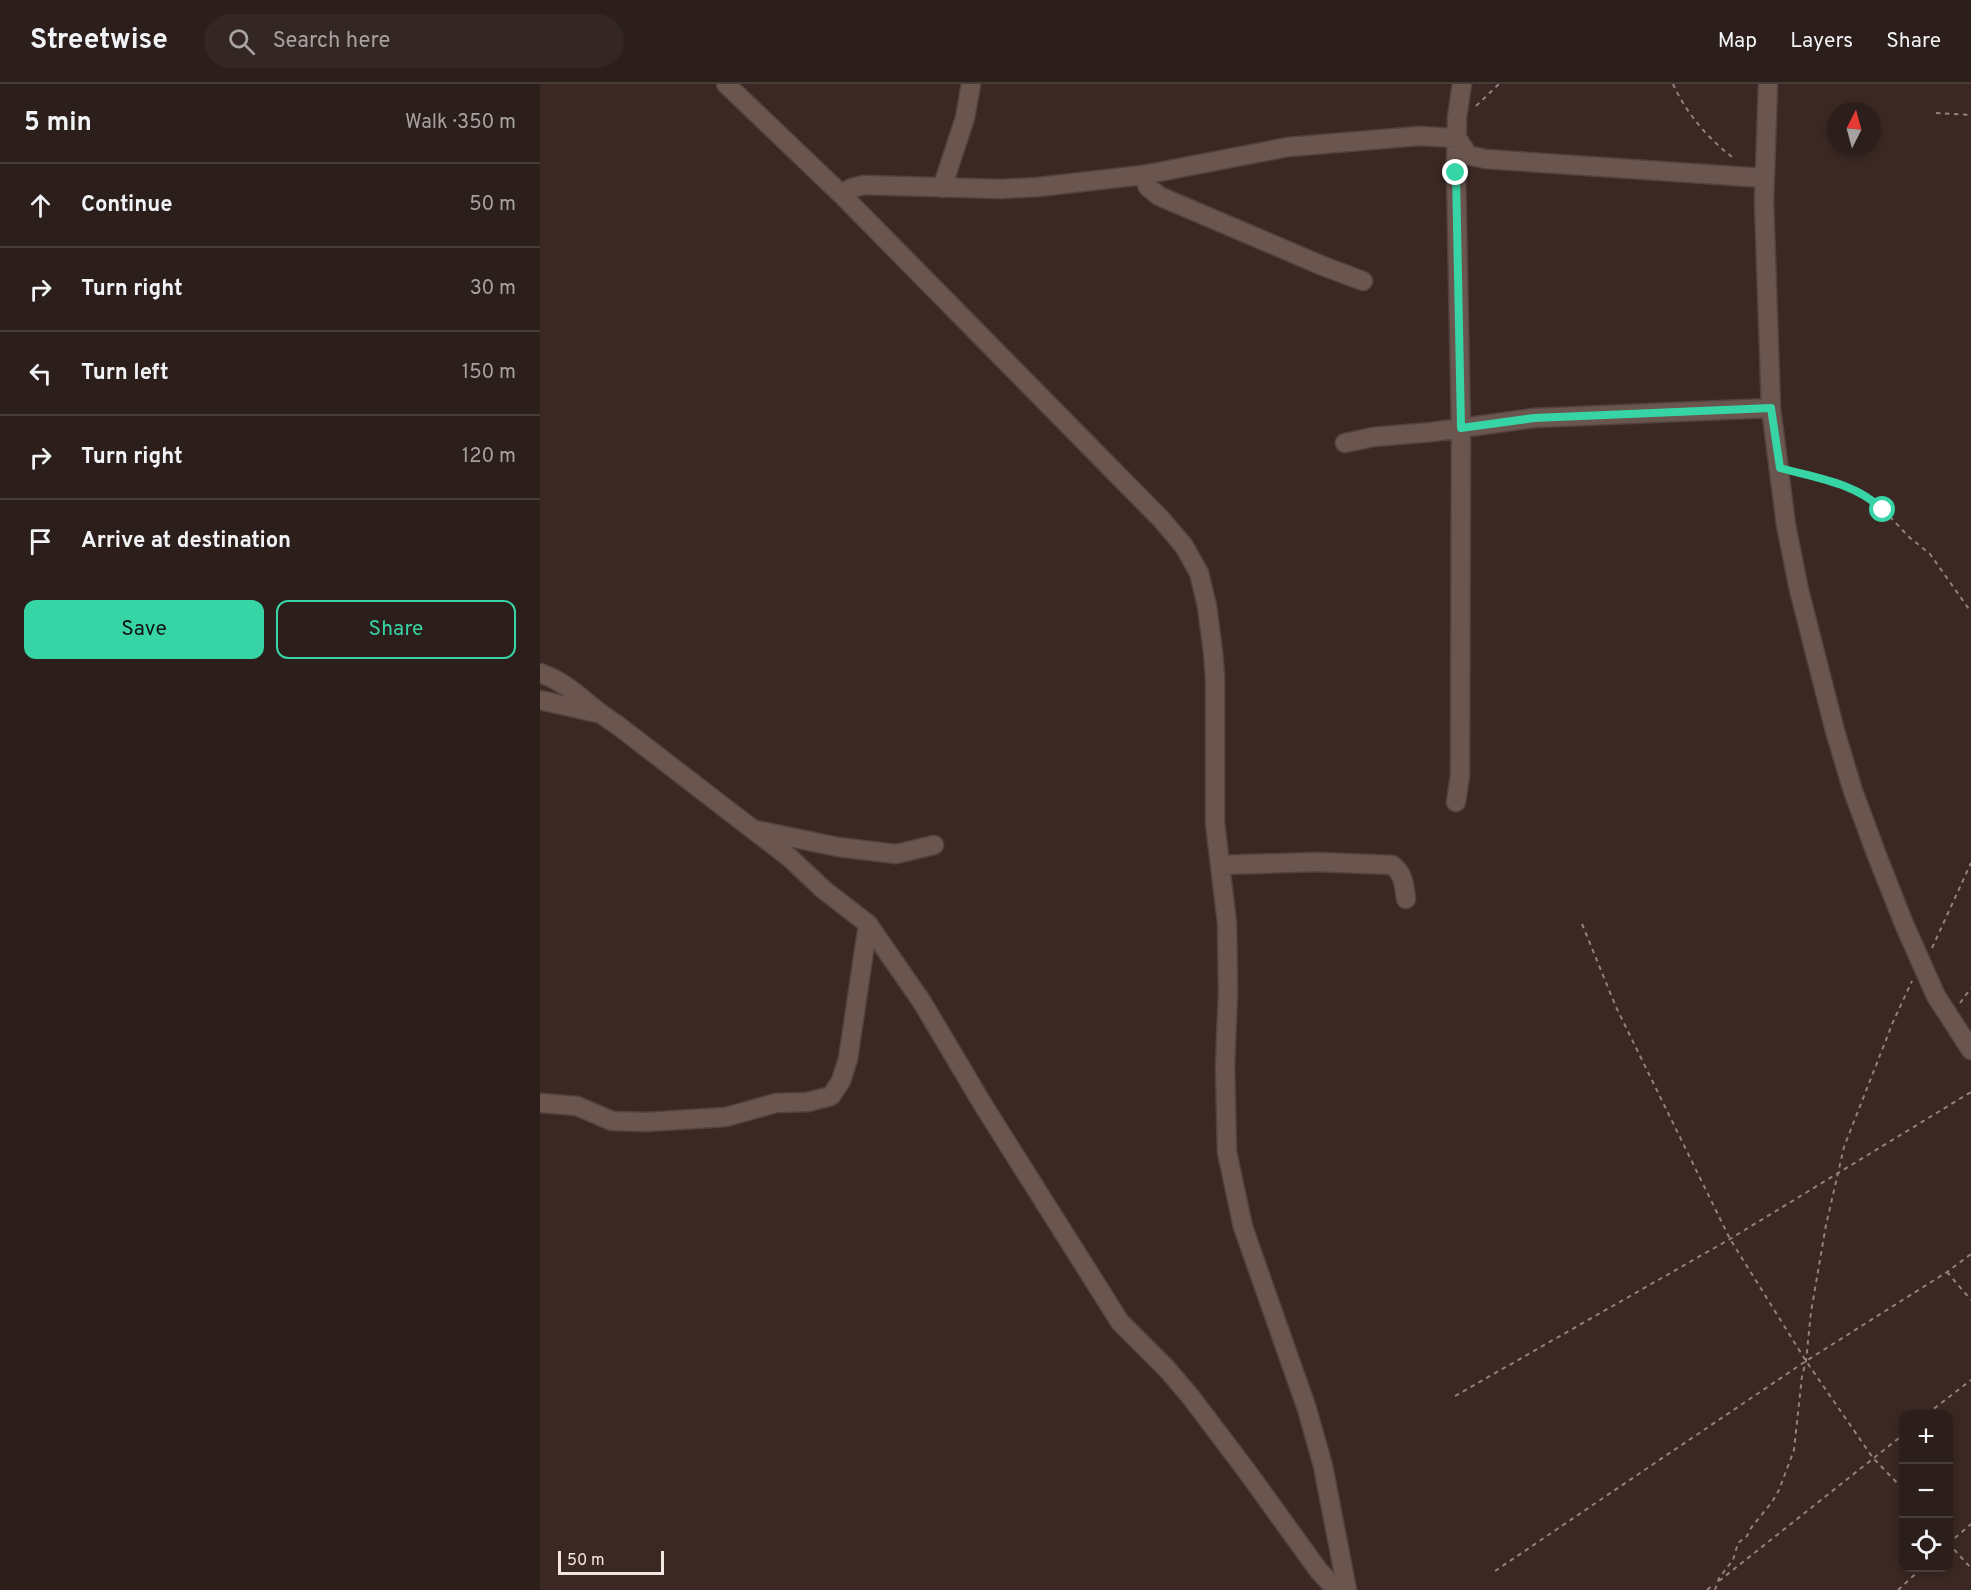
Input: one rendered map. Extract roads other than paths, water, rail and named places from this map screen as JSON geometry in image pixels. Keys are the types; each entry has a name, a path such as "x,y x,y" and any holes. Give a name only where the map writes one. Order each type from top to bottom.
{"street":[{"path":"726,84 841,194 1161,519 1184,546 1198,573 1207,606 1213,652 1215,823 1227,923 1228,993 1225,1066 1227,1152 1244,1227 1307,1409 1323,1466 1347,1590"},
{"path":"942,188 965,118 972,84"},
{"path":"1456,802 1460,776 1461,428 1457,117 1462,84"},
{"path":"1768,84 1757,178 1771,408 1786,525 1799,590 1835,731 1857,801 1936,996 1971,1050"},
{"path":"841,194 864,185 1038,188 1143,175 1288,147 1419,136 1457,138"},
{"path":"1457,138 1468,155 1476,158 1757,178"},
{"path":"1143,175 1148,188 1159,196 1323,266 1363,280"},
{"path":"1345,443 1373,437 1534,418 1771,408"},
{"path":"540,673 557,679 580,695 597,713 616,724 790,858 868,924 922,1002 985,1108 1120,1322 1167,1369 1190,1396 1319,1571 1337,1590"},
{"path":"540,700 597,713"},
{"path":"752,829 838,847 896,854 934,845"},
{"path":"1220,865 1316,862 1392,865 1404,879 1406,899"},
{"path":"540,1103 577,1106 612,1121 646,1122 726,1117 776,1103 808,1102 831,1096 842,1081 848,1059 868,924"}]}
